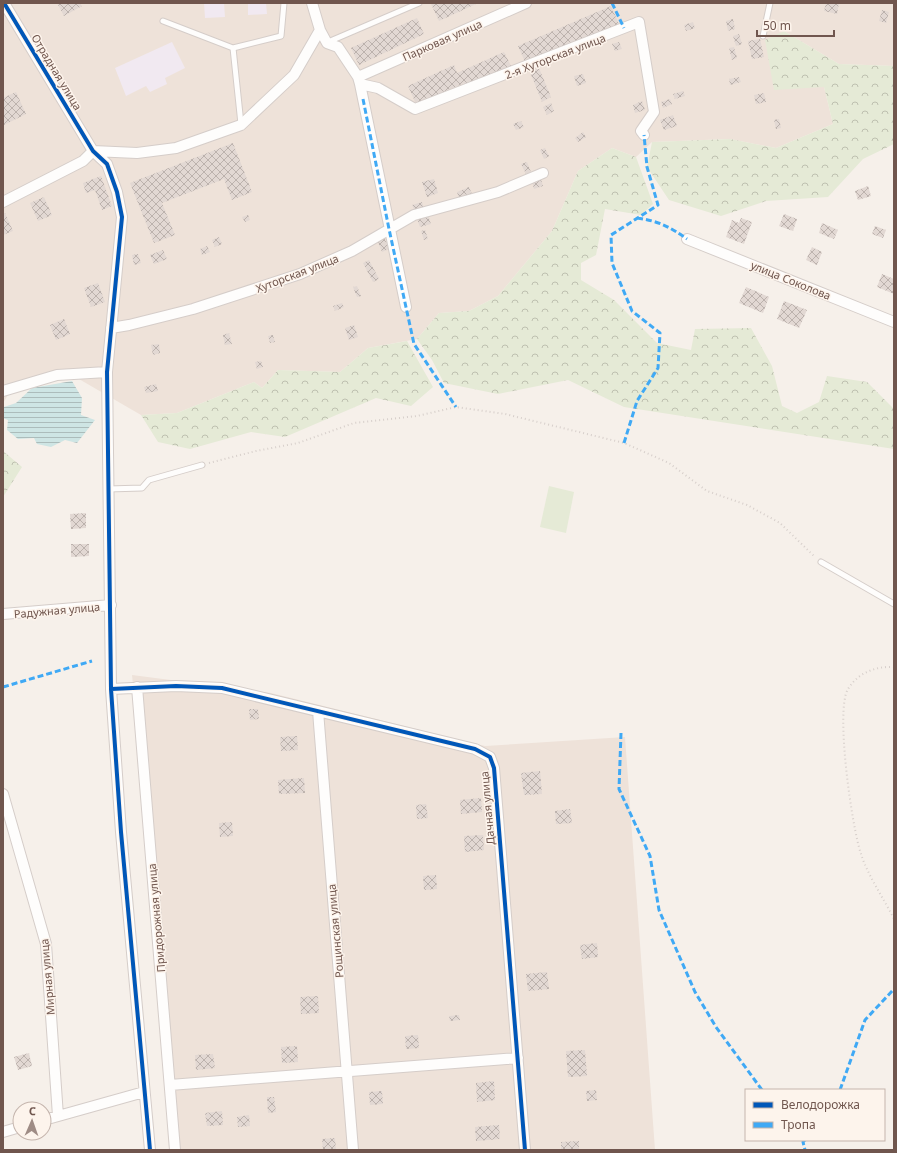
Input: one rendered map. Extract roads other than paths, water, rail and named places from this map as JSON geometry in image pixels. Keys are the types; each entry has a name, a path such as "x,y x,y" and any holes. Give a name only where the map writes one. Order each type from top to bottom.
{"street":[{"name":"Отрадная улица","path":"4,3 93,151 107,164 117,192 122,217 106,372 111,605 111,689 121,832 150,1150"},
{"path":"312,3 320,30 327,42 338,47 359,81 406,307"},
{"name":"Парковая улица","path":"359,81 526,3"},
{"name":"2-я Хуторская улица","path":"359,81 378,88 415,109 639,22 654,112 641,131 644,135"},
{"path":"3,202 83,161 93,151 137,153 176,148 241,125 294,75 320,30"},
{"name":"Хуторская улица","path":"111,328 193,309 300,274 352,252 414,215 498,192 543,173"},
{"name":"улица Соколова","path":"687,239 894,322"},
{"path":"3,391 58,375 106,372"},
{"name":"Радужная улица","path":"3,614 111,605"},
{"name":"Дачная улица","path":"111,689 137,686 222,688 475,749 490,757 494,768 525,1150"},
{"name":"Придорожная улица","path":"137,686 175,1150"},
{"name":"Рощинская улица","path":"318,712 353,1150"},
{"name":"Мирная улица","path":"3,794 46,944 58,1116"},
{"path":"170,1085 518,1058"},
{"path":"52,1118 144,1092"}],"lane":[{"path":"163,21 232,48 281,36 284,3"},
{"path":"327,42 419,3"},
{"path":"763,36 770,3"},
{"path":"232,48 241,125"},
{"path":"108,489 142,488 149,480 202,465"},
{"path":"821,562 894,604"}],"water":[{"path":"72,381 82,398 81,415 95,420 77,443 65,440 51,447 37,444 34,438 18,439 7,430 8,420 3,418 4,407 16,403 32,388"}]}
